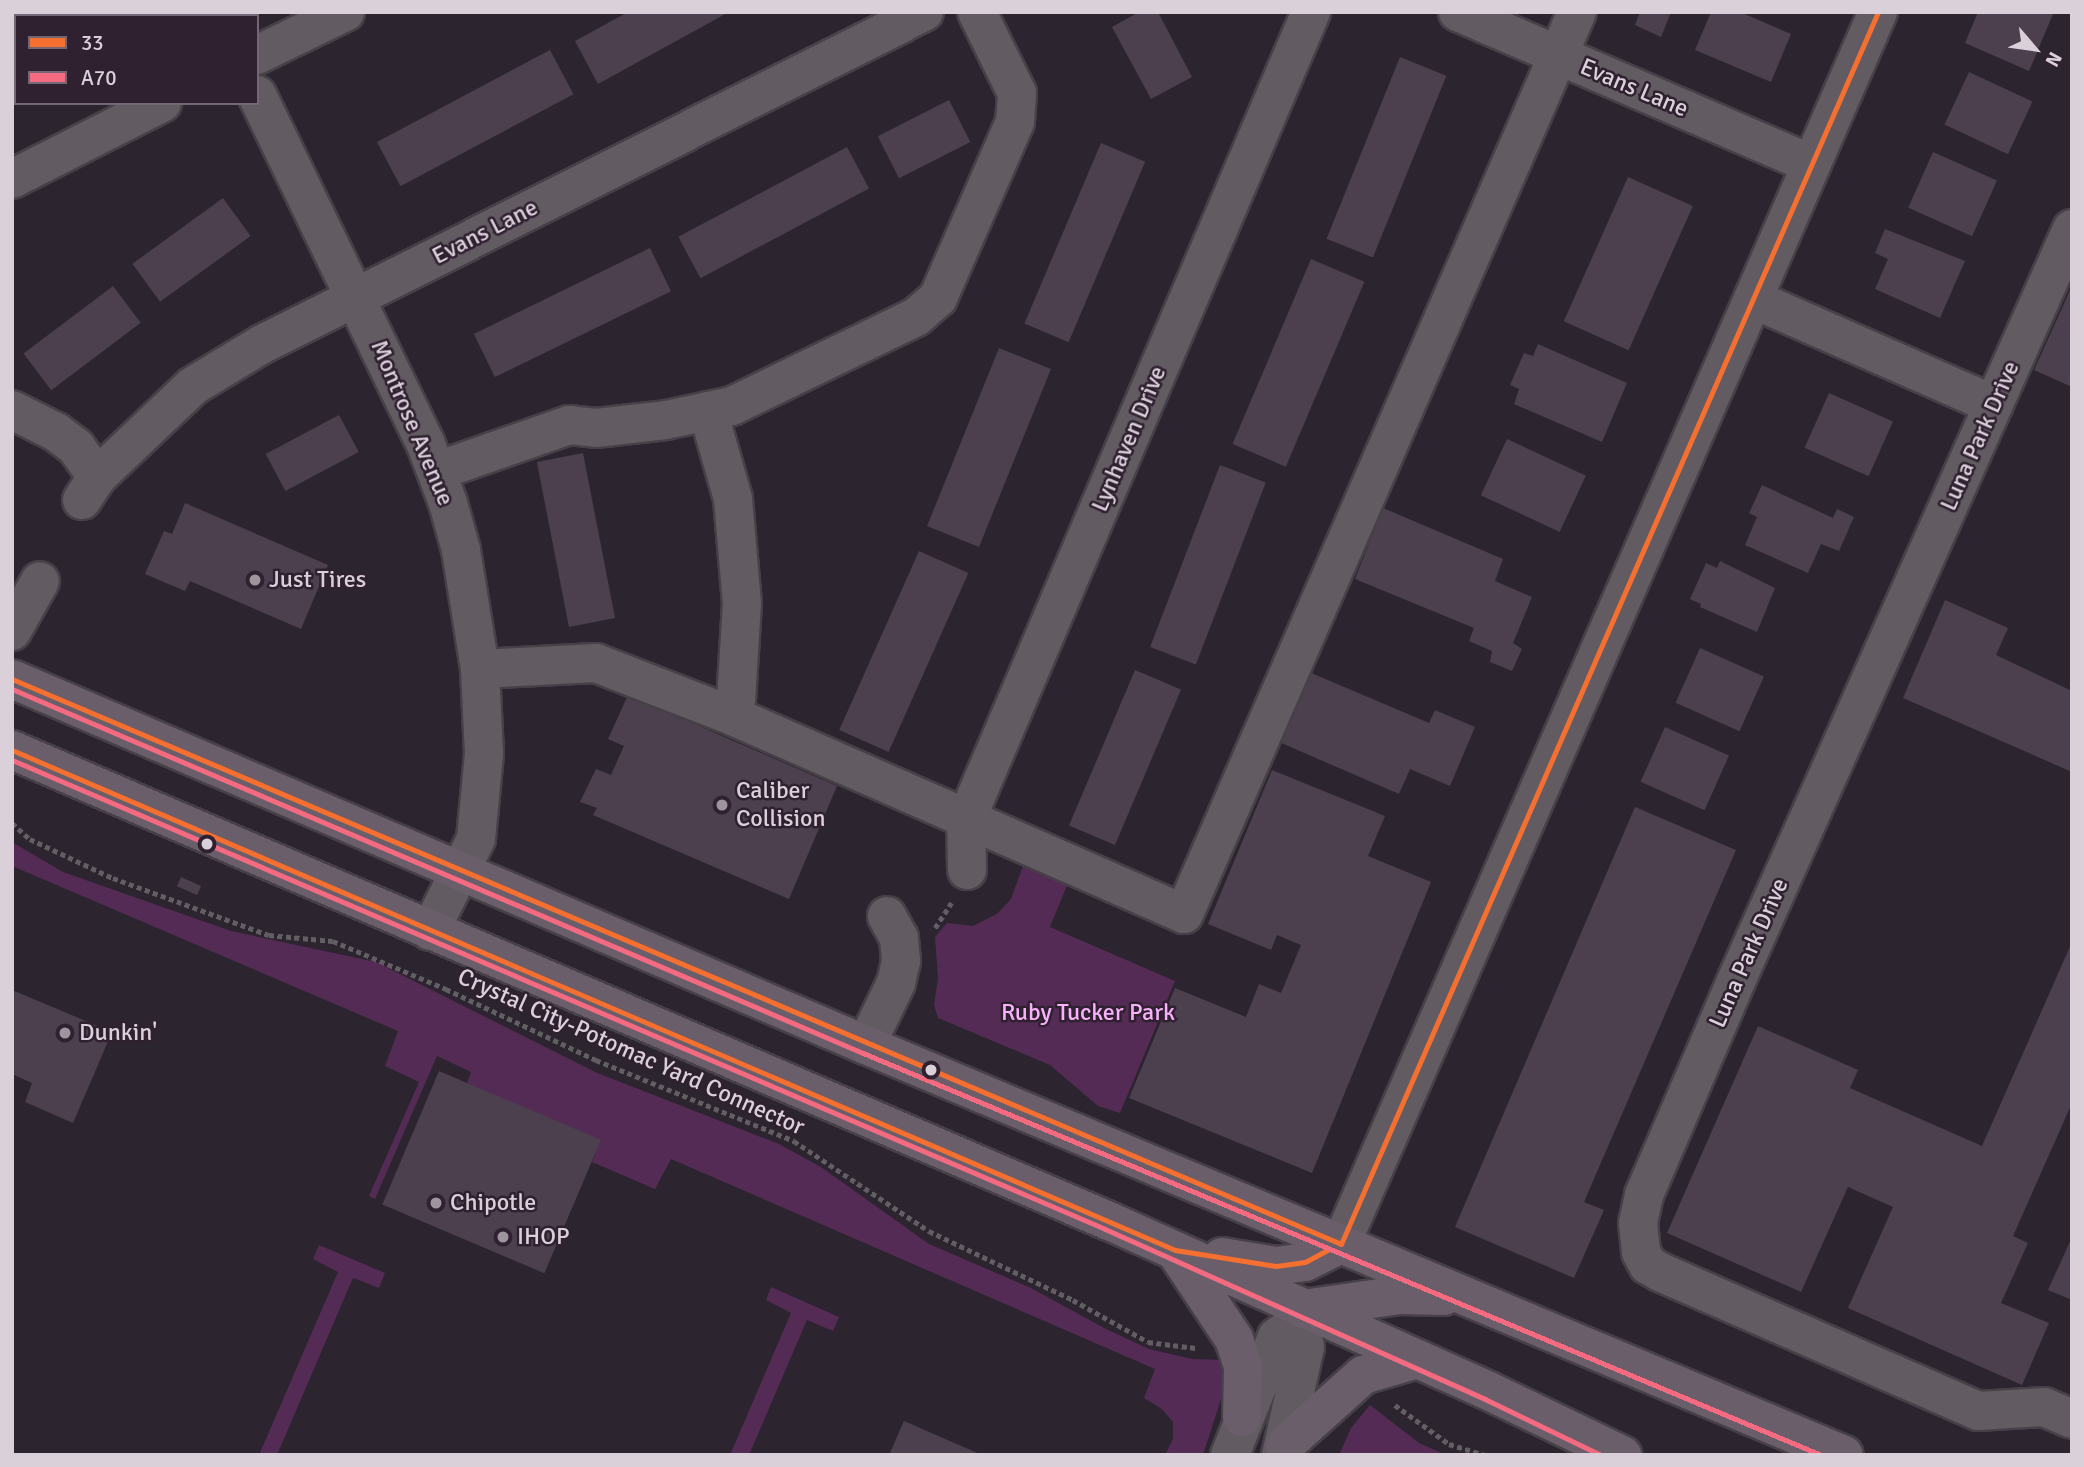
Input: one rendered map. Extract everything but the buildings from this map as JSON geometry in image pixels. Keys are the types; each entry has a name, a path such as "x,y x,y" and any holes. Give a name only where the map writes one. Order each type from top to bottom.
{"highway":[{"path":"12,679 866,1045 1302,1244 1341,1244 1844,1455"},
{"path":"12,750 1175,1250 1301,1316 1418,1359 1622,1455"},
{"path":"1175,1250 1276,1266 1302,1244"},
{"path":"1301,1316 1302,1244"},
{"path":"1341,1244 1356,1300 1383,1344"},
{"path":"1175,1250 1234,1339 1242,1366 1242,1417"},
{"path":"1301,1316 1356,1300 1400,1295 1470,1297"},
{"path":"1283,1450 1363,1375 1418,1359"}],"street":[{"path":"259,54 345,12"},
{"name":"Evans Lane","path":"12,410 56,432 76,447 89,489 193,386 259,346 924,12"},
{"path":"437,471 569,425 596,428 732,407 788,382 916,317 938,298 1015,122 1017,93 1012,77 977,12"},
{"name":"Lynhaven Drive","path":"967,870 966,820 1311,12"},
{"name":"Evans Lane","path":"1458,12 1811,164"},
{"path":"480,669 596,663 735,717 1184,914 1577,12"},
{"path":"1341,1244 1878,12"},
{"name":"Montrose Avenue","path":"259,98 358,297 437,471 461,550 480,669 484,754 476,839 462,872 430,931"},
{"path":"12,179 158,105"},
{"name":"Luna Park Drive","path":"2072,229 1737,979 1644,1195 1638,1223 1641,1252 1648,1265 1660,1272 1978,1412 2044,1407 2072,1419"},
{"path":"1753,299 1994,405"},
{"path":"708,411 733,499 742,603 735,717"},
{"path":"12,631 40,581"},
{"path":"866,1045 896,983 901,961 899,938 887,916"},
{"path":"1230,1455 1242,1417 1278,1337 1301,1316"},
{"path":"1283,1450 1305,1347 1301,1316"}],"path":[{"name":"Crystal City-Potomac Yard Connector","path":"12,823 30,839 113,878 268,935 333,941 446,989 596,1060 794,1141 929,1231 1073,1300 1148,1342 1185,1349 1207,1347"},
{"path":"1388,1399 1406,1415 1449,1444 1484,1455"}],"green space":[{"path":"12,842 63,872 231,931 376,962 595,1072 779,1144 821,1167 929,1244 1031,1288 1106,1329 1149,1349 1192,1359 1222,1360 1222,1396 1203,1455 1165,1455 1173,1439 1173,1422 1162,1409 1144,1398 1155,1369 671,1159 655,1189 592,1162 600,1141 467,1083 471,1072 437,1056 375,1199 369,1196 419,1082 385,1066 398,1031 12,866"},
{"name":"Ruby Tucker Park","path":"1024,863 1068,883 1050,927 1175,981 1120,1113 1098,1106 1050,1065 938,1018 934,1005 938,978 935,937 947,923 973,926 997,914 1011,899"},
{"path":"319,1245 385,1273 379,1288 353,1278 277,1455 259,1455 338,1272 313,1259"},
{"path":"771,1287 839,1317 833,1331 807,1320 749,1455 730,1455 791,1313 766,1300"},
{"path":"1370,1405 1419,1443 1446,1455 1339,1455 1351,1428"}],"transit line":[{"name":"33","path":"1341,1244 1878,12"},
{"name":"33","path":"12,679 1341,1244"},
{"name":"A70","path":"12,689 863,1053 1821,1455"},
{"name":"33","path":"12,750 1175,1250 1276,1266 1305,1262 1329,1249"},
{"name":"A70","path":"12,760 1105,1229 1485,1399 1601,1455"}],"place":[{"name":"Just Tires","path":"255,580"},
{"name":"Caliber Collision","path":"722,805"},
{"name":"Dunkin'","path":"65,1033"},
{"name":"Chipotle","path":"436,1203"},
{"name":"IHOP","path":"503,1237"}]}
